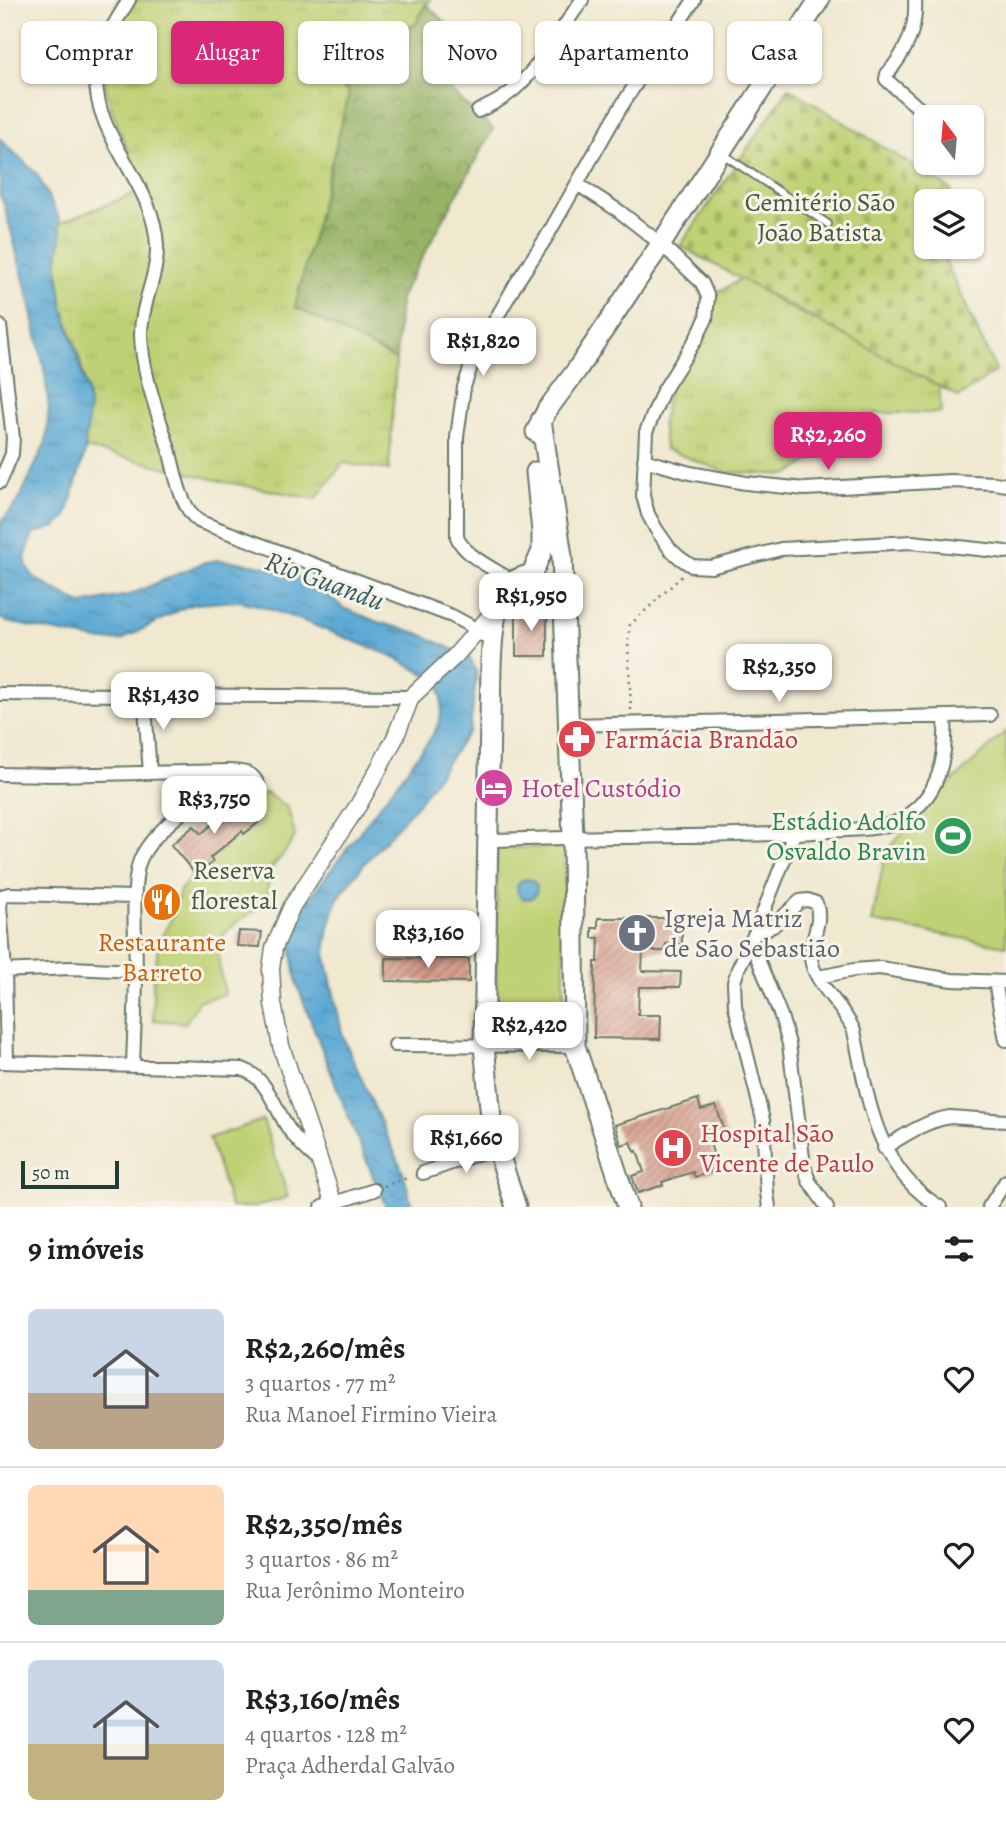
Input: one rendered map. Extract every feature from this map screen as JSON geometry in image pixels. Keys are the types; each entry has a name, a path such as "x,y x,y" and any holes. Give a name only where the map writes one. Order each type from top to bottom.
{"main road":[{"path":"532,574 542,551 533,454 541,420 661,244 819,0"},
{"path":"541,420 562,556 573,838 575,1046 624,1206"},
{"path":"516,1207 497,1147 488,1094 484,1045 488,636 503,592 513,580 532,574 544,580 563,604"}],"street":[{"path":"129,0 104,46 96,70 99,106 146,198 154,224 157,250 141,332 144,356 159,421 180,489 191,512 203,523 452,616 488,636 455,656 411,696 379,770 292,906 274,947 271,969 273,1004 281,1046 330,1206 374,1189"},
{"path":"478,111 509,94 520,83 582,0"},
{"path":"513,580 466,551 457,537 457,438 464,387 474,357 494,319 546,238 619,110 694,0"},
{"path":"915,0 913,30 886,79 915,105"},
{"path":"577,184 619,211 661,244 702,283 708,297 706,319 662,393 646,432 643,496 648,514 670,549 692,566 700,568 720,566 781,550 820,546 912,542 1006,552"},
{"path":"0,326 13,438 12,454 0,482"},
{"path":"644,460 690,473 746,483 805,489 951,481 1006,485"},
{"path":"0,694 411,696"},
{"path":"144,694 150,773"},
{"path":"569,725 990,715"},
{"path":"488,840 794,834 884,826 905,818 934,787 941,773 945,716"},
{"path":"0,775 229,771 254,776 258,785 217,791 187,809 148,845 140,859 136,873 135,897 133,1065"},
{"path":"769,1207 763,1120 735,1006 734,982 794,834"},
{"path":"135,897 2,896 3,1062 248,1070 267,1090 290,1130 318,1160"},
{"path":"753,938 773,926 804,899 813,901 818,906 820,917 811,952 812,963 818,978 849,1019 854,1031 873,1117 884,1148 909,1182 940,1207"},
{"path":"753,938 789,1044 804,1166 809,1181 827,1207"},
{"path":"3,971 71,968 136,971"},
{"path":"818,978 854,970 880,968 952,980 1000,982 1006,1040"},
{"path":"395,1045 575,1046"},
{"path":"884,1148 920,1126 941,1118 1006,1122"},
{"path":"423,1173 497,1147"},
{"path":"989,1207 1006,1181"}],"lane":[{"path":"721,153 828,224"}],"path":[{"path":"631,724 628,642 630,625 692,566"},
{"path":"374,1189 423,1173"}],"green space":[{"path":"118,0 430,0 415,25 409,27 409,21 298,21 298,84 354,84 349,94 295,307 396,360 389,470 343,463 316,499 225,482 85,448 89,406 80,359 63,307 57,264 60,223 148,188 129,154 105,84 157,84 157,21 113,21"},
{"path":"426,4 444,21 423,21 423,84 453,84 450,90 493,129 400,298 396,360 295,307 349,94 340,84 409,84 409,27 415,25"},
{"name":"Cemitério São João Batista","path":"789,88 914,166 914,175 928,175 950,189 914,189 914,259 945,259 996,371 959,397 680,246"},
{"path":"743,278 782,304 939,382 941,413 876,413 828,450 787,475 725,472 665,449 662,422 672,376 690,343 710,293 724,289"},
{"name":"Estádio Adolfo Osvaldo Bravin","path":"1006,731 1006,946 872,922 885,854 914,818"},
{"name":"Reserva florestal","path":"266,792 288,808 295,836 269,871 267,903 230,928 220,941 218,958 225,994 198,1001 186,1023 153,1020 153,984 159,942 172,918 180,890 225,845 240,824 249,801"},
{"path":"564,847 564,1033 496,1033 497,848"},
{"path":"263,1120 288,1197 255,1207 231,1207 209,1138"}],"water":[{"path":"0,139 37,174 59,218 61,238 57,264 63,307 87,390 89,406 86,449 66,518 55,527 33,534 25,559 28,569 36,579 81,604 129,595 205,562 219,560 270,567 309,581 343,608 381,623 418,633 469,657 477,672 470,730 417,805 364,864 337,900 325,953 343,1037 404,1174 412,1207 386,1207 297,985 291,946 292,926 299,912 433,734 441,713 442,699 438,681 387,654 301,620 239,601 194,604 122,640 103,641 7,622 0,618 0,523 18,502 46,442 49,408 31,307 0,195"},
{"path":"527,879 534,882 537,889 534,896 527,899 520,896 517,889 520,882"}],"building":[{"path":"516,610 547,610 547,656 516,656"},
{"path":"237,797 258,823 244,834 242,831 210,858 213,862 196,875 171,845 194,826 201,834 229,810 224,804"},
{"path":"598,918 665,918 665,927 682,927 682,944 666,944 665,951 643,951 642,971 681,972 680,987 639,987 638,1015 661,1015 660,1039 594,1038 595,962 598,962 599,938 592,938 592,928 598,928"},
{"path":"239,931 262,932 260,947 237,946"},
{"path":"386,958 469,959 469,982 386,981"},
{"name":"Hospital São Vicente de Paulo","path":"698,1099 701,1110 716,1106 727,1138 710,1143 718,1170 695,1177 693,1172 638,1193 632,1176 644,1172 637,1151 635,1152 631,1142 621,1145 615,1125"}],"place":[{"name":"Farmácia Brandão","path":"577,739"},
{"name":"Hotel Custódio","path":"494,788"},
{"name":"Estádio Adolfo Osvaldo Bravin","path":"953,836"},
{"name":"Restaurante Barreto","path":"162,902"},
{"name":"Igreja Matriz de São Sebastião","path":"637,933"},
{"name":"Hospital São Vicente de Paulo","path":"673,1148"}],"water label":[{"name":"Rio Guandu","path":"325,580"}]}
